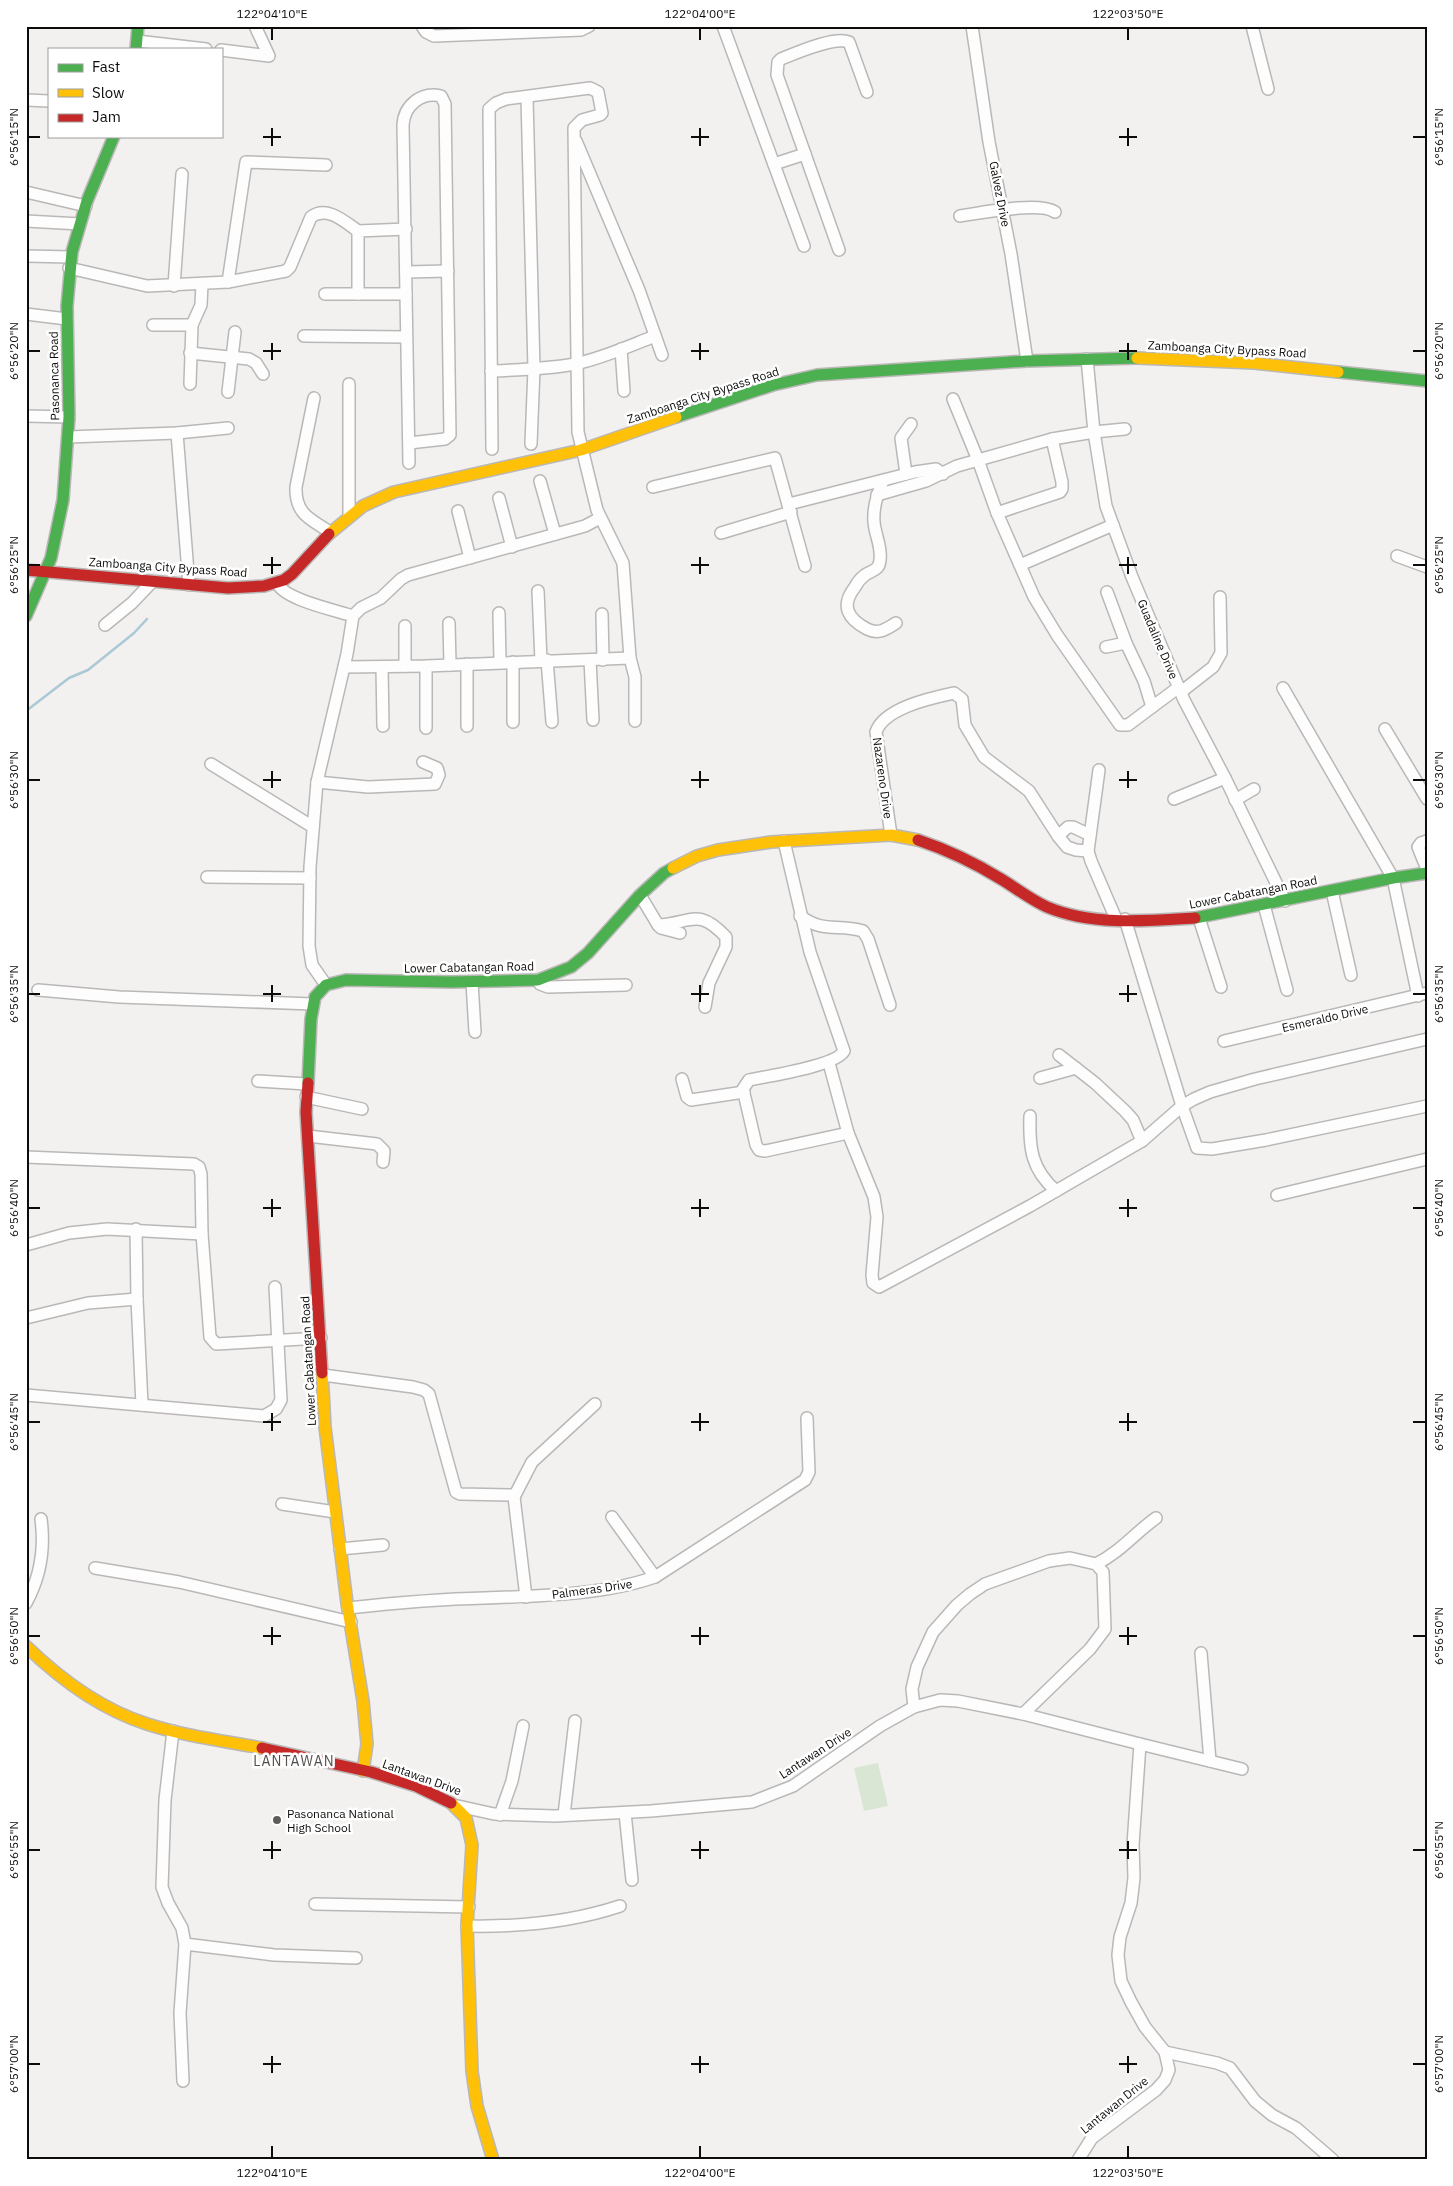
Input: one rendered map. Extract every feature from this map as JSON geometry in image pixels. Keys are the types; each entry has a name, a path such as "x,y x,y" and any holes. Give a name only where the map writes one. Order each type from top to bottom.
{"street":[{"path":"138,26 136,45 188,48"},
{"path":"222,50 269,56 255,26"},
{"path":"422,26 426,32 434,36 471,30 581,30 589,26"},
{"path":"723,26 804,246"},
{"name":"Galvez Drive","path":"972,26 989,142 1003,210 1028,361"},
{"path":"1252,26 1268,89"},
{"path":"839,250 777,75 778,62 781,59 842,39 849,42 867,92"},
{"path":"492,449 489,110 496,103 506,99 594,89 598,92 602,112 600,115 576,124 575,138 578,432 581,450 600,518 623,563 630,658 635,677 635,721"},
{"path":"409,443 445,439 450,435 445,104 441,96 437,95 416,99 409,106 403,119 409,463"},
{"path":"527,98 534,369 531,444"},
{"path":"26,100 48,101"},
{"name":"Pasonanca Road","path":"27,610 47,572 54,549 61,512 69,416 67,319 70,262 86,206 113,138"},
{"path":"575,138 639,290 662,355"},
{"path":"774,164 805,154"},
{"path":"228,282 246,162 326,165"},
{"path":"174,286 182,174"},
{"path":"26,192 86,206"},
{"path":"960,216 1043,207 1055,212"},
{"path":"26,256 70,262 136,285 174,286 228,282 286,272 290,268 311,217 315,214 330,213 358,231 406,229"},
{"path":"26,221 80,224"},
{"path":"358,231 358,294"},
{"path":"406,272 448,271"},
{"path":"190,384 192,325 201,305 202,284"},
{"path":"325,294 406,294"},
{"path":"26,314 67,319"},
{"path":"153,324 192,325"},
{"path":"228,392 234,332"},
{"path":"304,336 406,337"},
{"path":"491,371 534,369 576,364 655,336"},
{"path":"621,349 624,391"},
{"path":"190,353 252,360 263,374"},
{"name":"Zamboanga City Bypass Road","path":"26,570 189,585 248,588 277,583 292,574 330,532 349,516 378,498 418,485 581,450 773,385 818,375 1028,361 1150,358 1245,363 1427,381"},
{"name":"Guadaline Drive","path":"1087,359 1094,432 1106,506 1132,577 1180,689 1285,901"},
{"path":"349,384 349,516"},
{"path":"314,398 296,488 296,500 299,510 330,532"},
{"path":"953,399 997,513 1034,597 1118,723 1124,726 1128,725 1218,660 1221,653 1220,597"},
{"path":"26,416 69,416"},
{"path":"906,474 901,438 910,424"},
{"path":"68,437 177,433 228,428"},
{"path":"877,495 943,474 957,466 1052,439 1094,432 1125,430"},
{"path":"177,433 189,585"},
{"path":"997,513 1060,492 1062,482 1052,439"},
{"path":"653,487 775,458 805,566"},
{"path":"721,533 790,508 906,474 932,469 939,470 943,474"},
{"path":"540,481 555,534"},
{"path":"883,481 877,495 874,522 880,561 875,571 864,576 851,592 846,608 855,621 871,632 880,632 896,624"},
{"path":"499,498 512,547"},
{"path":"458,511 470,558"},
{"path":"326,984 312,965 310,959 310,878 313,827 317,782 344,667 353,616 361,608 381,598 408,575 586,526 600,518"},
{"path":"1020,565 1113,525"},
{"path":"1398,556 1427,567"},
{"path":"105,625 132,603 152,582"},
{"path":"277,583 281,590 292,596 353,616"},
{"path":"538,591 552,722"},
{"path":"1107,592 1126,644 1144,681 1152,707"},
{"path":"499,613 500,662"},
{"path":"602,614 603,660"},
{"path":"449,623 450,665"},
{"path":"405,626 405,666"},
{"path":"1106,647 1126,644"},
{"path":"344,667 426,666 630,658"},
{"path":"590,660 593,720"},
{"path":"513,662 513,722"},
{"path":"466,664 468,726"},
{"path":"426,666 426,728"},
{"path":"382,667 383,726"},
{"path":"1283,688 1384,858 1393,878 1422,995"},
{"name":"Nazareno Drive","path":"891,834 876,732 878,726 898,711 918,702 954,693 962,699 965,725 984,757 1029,791 1058,836 1067,846 1076,850 1088,851"},
{"path":"1385,729 1427,799"},
{"path":"317,782 368,788 435,784 439,775 437,768 423,762"},
{"path":"211,764 313,827"},
{"path":"1099,770 1088,851 1091,861 1120,919 1195,1146 1206,1150 1266,1140 1427,1106"},
{"path":"1174,799 1225,778"},
{"path":"1235,800 1254,789"},
{"path":"1058,836 1068,827 1073,827 1090,835"},
{"name":"Lower Cabatangan Road","path":"363,1771 367,1744 366,1728 348,1608 325,1428 306,1097 313,1004 319,990 326,984 346,980 472,982 538,980 557,974 588,953 640,895 664,873 697,856 718,850 784,840 891,834 908,837 944,850 992,873 1046,907 1064,913 1088,917 1120,919 1170,920 1199,918 1427,871"},
{"path":"784,840 800,916 810,952 844,1047 841,1056 829,1063 749,1080 745,1085 744,1092 756,1145 759,1150 765,1151 848,1133"},
{"path":"1427,841 1421,843 1418,847 1427,871"},
{"path":"207,877 310,878"},
{"path":"1332,891 1351,975"},
{"path":"640,895 661,928 680,933"},
{"path":"1264,905 1287,990"},
{"path":"800,916 811,924 822,927 852,928 863,931 868,940 890,1006"},
{"path":"658,925 703,918 726,937 726,947 709,983 705,1008"},
{"path":"1199,918 1221,987"},
{"path":"538,980 540,984 548,987 626,985"},
{"path":"472,982 475,1032"},
{"path":"38,990 129,998 313,1004"},
{"name":"Esmeraldo Drive","path":"1224,1041 1422,995"},
{"path":"829,1063 848,1133 874,1197 877,1225 872,1274 873,1283 879,1287 1056,1191 1142,1141 1182,1106 1210,1092 1427,1039"},
{"path":"1059,1054 1125,1111 1133,1120 1142,1141"},
{"path":"1040,1078 1076,1068"},
{"path":"682,1079 686,1097 691,1100 744,1092"},
{"path":"258,1081 307,1084"},
{"path":"306,1097 362,1109"},
{"path":"1030,1116 1033,1161 1043,1179 1056,1191"},
{"path":"308,1136 377,1144 384,1150 383,1162"},
{"path":"26,1157 194,1164 199,1167 201,1174 202,1234 210,1337 212,1341 216,1344 321,1338"},
{"path":"1277,1195 1427,1159"},
{"path":"26,1245 69,1233 107,1229 202,1234"},
{"path":"136,1230 142,1405"},
{"path":"26,1395 264,1416 276,1409 281,1400 275,1288"},
{"path":"26,1318 88,1303 137,1299"},
{"path":"323,1375 424,1390 429,1394 456,1492 460,1494 508,1495 514,1497"},
{"path":"526,1597 514,1497 532,1462 596,1404"},
{"name":"Palmeras Drive","path":"348,1608 448,1599 526,1597 635,1584 655,1576 805,1480 809,1472 807,1418"},
{"path":"282,1504 335,1512"},
{"path":"612,1517 655,1576"},
{"path":"26,1603 36,1585 43,1541 41,1518"},
{"path":"1096,1564 1110,1557 1141,1528 1156,1518"},
{"path":"340,1549 383,1545"},
{"path":"914,1707 912,1689 916,1667 932,1632 957,1605 985,1584 1049,1561 1070,1558 1096,1564 1103,1572 1105,1629 1090,1649 1022,1714"},
{"path":"95,1568 179,1582 351,1622"},
{"name":"Lantawan Drive","path":"26,1646 42,1662 88,1698 116,1712 148,1724 173,1731 297,1754 408,1784 458,1806 500,1814 564,1816 752,1802 793,1786 880,1726 914,1707 940,1700 958,1701 1022,1714 1242,1769"},
{"path":"1201,1653 1210,1761"},
{"path":"564,1816 576,1721"},
{"path":"500,1814 512,1781 523,1726"},
{"path":"173,1731 165,1800 162,1887 168,1903 182,1928 185,1944 180,2013 183,2081"},
{"path":"1140,1744 1133,1845 1134,1878 1132,1903 1120,1937 1118,1955 1121,1981 1145,2027 1166,2052 1217,2063 1230,2068 1254,2101 1272,2115 1296,2128 1333,2160"},
{"path":"458,1806 465,1816 472,1838 474,1860 467,1926 474,2088 493,2160"},
{"path":"625,1812 632,1880"},
{"path":"315,1904 469,1907"},
{"path":"467,1926 506,1927 586,1915 620,1906"},
{"path":"185,1944 274,1955 356,1958"},
{"name":"Lantawan Drive","path":"1078,2160 1092,2138 1138,2104 1166,2080 1169,2070 1166,2052"}],"green space":[{"path":"878,1763 888,1806 864,1811 854,1768"}],"waterway":[{"path":"26,711 69,678 88,670 134,633 147,619"}],"traffic: fast":[{"path":"136,48 138,26"},
{"path":"26,616 51,558 63,500 69,417 67,306 72,252 87,201 113,138"},
{"path":"676,417 773,385 817,375 1027,361 1137,358"},
{"path":"1338,372 1427,381"},
{"path":"308,1083 311,1019 315,997 326,985 346,980 451,982 538,980 571,967 588,953 640,895 664,873 673,868"},
{"path":"1195,918 1393,878 1427,873"}],"traffic: slow":[{"path":"1137,358 1254,363 1338,372"},
{"path":"329,534 363,506 394,492 581,450 676,417"},
{"path":"673,868 697,856 718,850 771,842 891,835 918,840"},
{"path":"322,1373 325,1427 347,1603 363,1701 367,1744 363,1771"},
{"path":"26,1646 67,1682 97,1702 130,1718 175,1732 262,1748"},
{"path":"451,1803 466,1818 472,1845 467,1925 472,2071 477,2106 493,2160"}],"traffic: jam":[{"path":"26,570 228,588 264,586 284,580 292,574 329,534"},
{"path":"918,840 971,862 1041,904 1064,913 1101,920 1120,921 1195,918"},
{"path":"308,1083 306,1112 322,1373"},
{"path":"262,1748 371,1772 416,1786 451,1803"}],"place":[{"name":"Pasonanca National High School","path":"277,1820"}],"district":[{"name":"LANTAWAN","path":"294,1761"}]}
